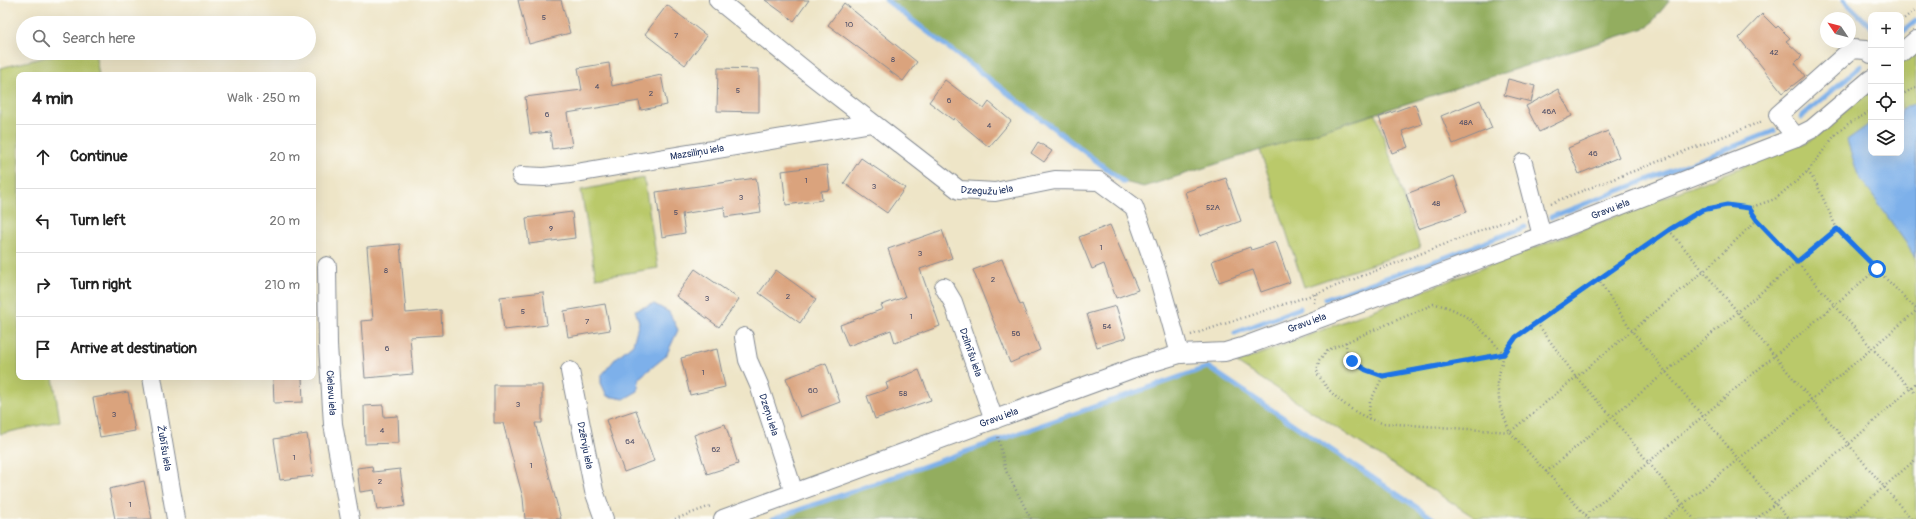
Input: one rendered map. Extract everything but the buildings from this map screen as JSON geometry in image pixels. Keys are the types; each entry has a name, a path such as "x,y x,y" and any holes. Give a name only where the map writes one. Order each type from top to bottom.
{"street":[{"name":"Dzegužu iela","path":"718,0 872,123 959,190 995,192 1055,180 1099,181 1134,206 1156,269 1178,347"},
{"path":"1904,50 1916,40"},
{"path":"1796,137 1778,115 1852,49 1866,50 1868,52"},
{"name":"Gravu iela","path":"720,511 794,493 994,420 1178,347 1225,352 1246,346 1542,236 1796,137 1812,129 1868,81"},
{"name":"Mazsiliņu iela","path":"520,176 544,177 570,174 872,123"},
{"path":"1523,163 1542,236"},
{"name":"Cielavu iela","path":"327,266 328,345 333,424 350,519"},
{"name":"Dzilnīšu iela","path":"944,287 953,302 994,420"},
{"name":"Dzeņu iela","path":"744,337 748,360 759,385 794,493"},
{"name":"Dzērvju iela","path":"570,371 594,491 604,519"},
{"name":"Žubīšu iela","path":"153,380 176,519"}],"path":[{"path":"1904,19 1916,9"},
{"path":"1904,93 1916,87"},
{"path":"1589,519 1510,432 1500,406 1497,383 1504,354 1516,337 1669,230 1702,210 1727,205 1749,208 1775,199 1808,171 1835,135 1848,124 1868,113"},
{"path":"1178,347 1778,115"},
{"path":"1665,519 1811,400 1916,310 1837,229 1817,184 1808,171"},
{"path":"1749,208 1757,220 1797,262 1872,348 1916,394"},
{"path":"1504,354 1473,321 1449,306 1434,304 1328,350 1319,360 1316,373 1326,388 1343,405 1368,419 1382,423 1510,432 1704,271 1757,220"},
{"path":"1546,472 1837,229"},
{"path":"1669,230 1911,519"},
{"path":"1586,515 1773,355 1877,269"},
{"path":"1598,279 1632,331 1788,519"},
{"path":"1537,323 1576,377 1612,417 1647,463 1694,519"},
{"path":"1346,342 1346,352 1352,361 1366,370 1383,376 1504,354"},
{"path":"1368,419 1370,402 1383,376"},
{"path":"1756,519 1848,445 1916,383"},
{"path":"994,420 1006,471 1031,519"},
{"path":"1847,519 1916,459"},
{"path":"675,519 720,511"}],"green space":[{"path":"886,0 1670,0 1648,27 1144,187 1124,182"},
{"path":"1916,51 1916,519 1477,519 1237,363 1812,140 1868,92 1868,156 1904,156 1904,61"},
{"path":"34,60 96,60 98,72 16,72 16,380 53,380 60,421 0,434 0,68"},
{"path":"1376,114 1420,248 1304,287 1260,150"},
{"path":"644,178 658,268 596,278 581,190"},
{"path":"1207,367 1434,519 773,519"}],"water":[{"path":"1916,103 1916,257 1858,175 1847,140 1868,125 1868,156 1904,156 1904,108"},
{"path":"654,304 669,312 678,330 666,356 639,378 638,391 624,399 607,396 601,383 601,376 616,358 633,344 639,322 635,310"}],"waterway":[{"path":"886,0 1124,182"},
{"path":"1844,0 1868,24"},
{"path":"1904,31 1916,21"},
{"path":"1801,117 1861,66"},
{"path":"1551,217 1774,131"},
{"path":"1325,299 1446,257 1525,227"},
{"path":"1235,333 1300,308"},
{"path":"773,519 1208,367 1434,519"}],"route":[{"path":"1352,361 1366,370 1383,376 1504,354 1516,337 1669,230 1702,210 1727,205 1749,208 1757,220 1797,262 1837,229 1877,269"}]}
